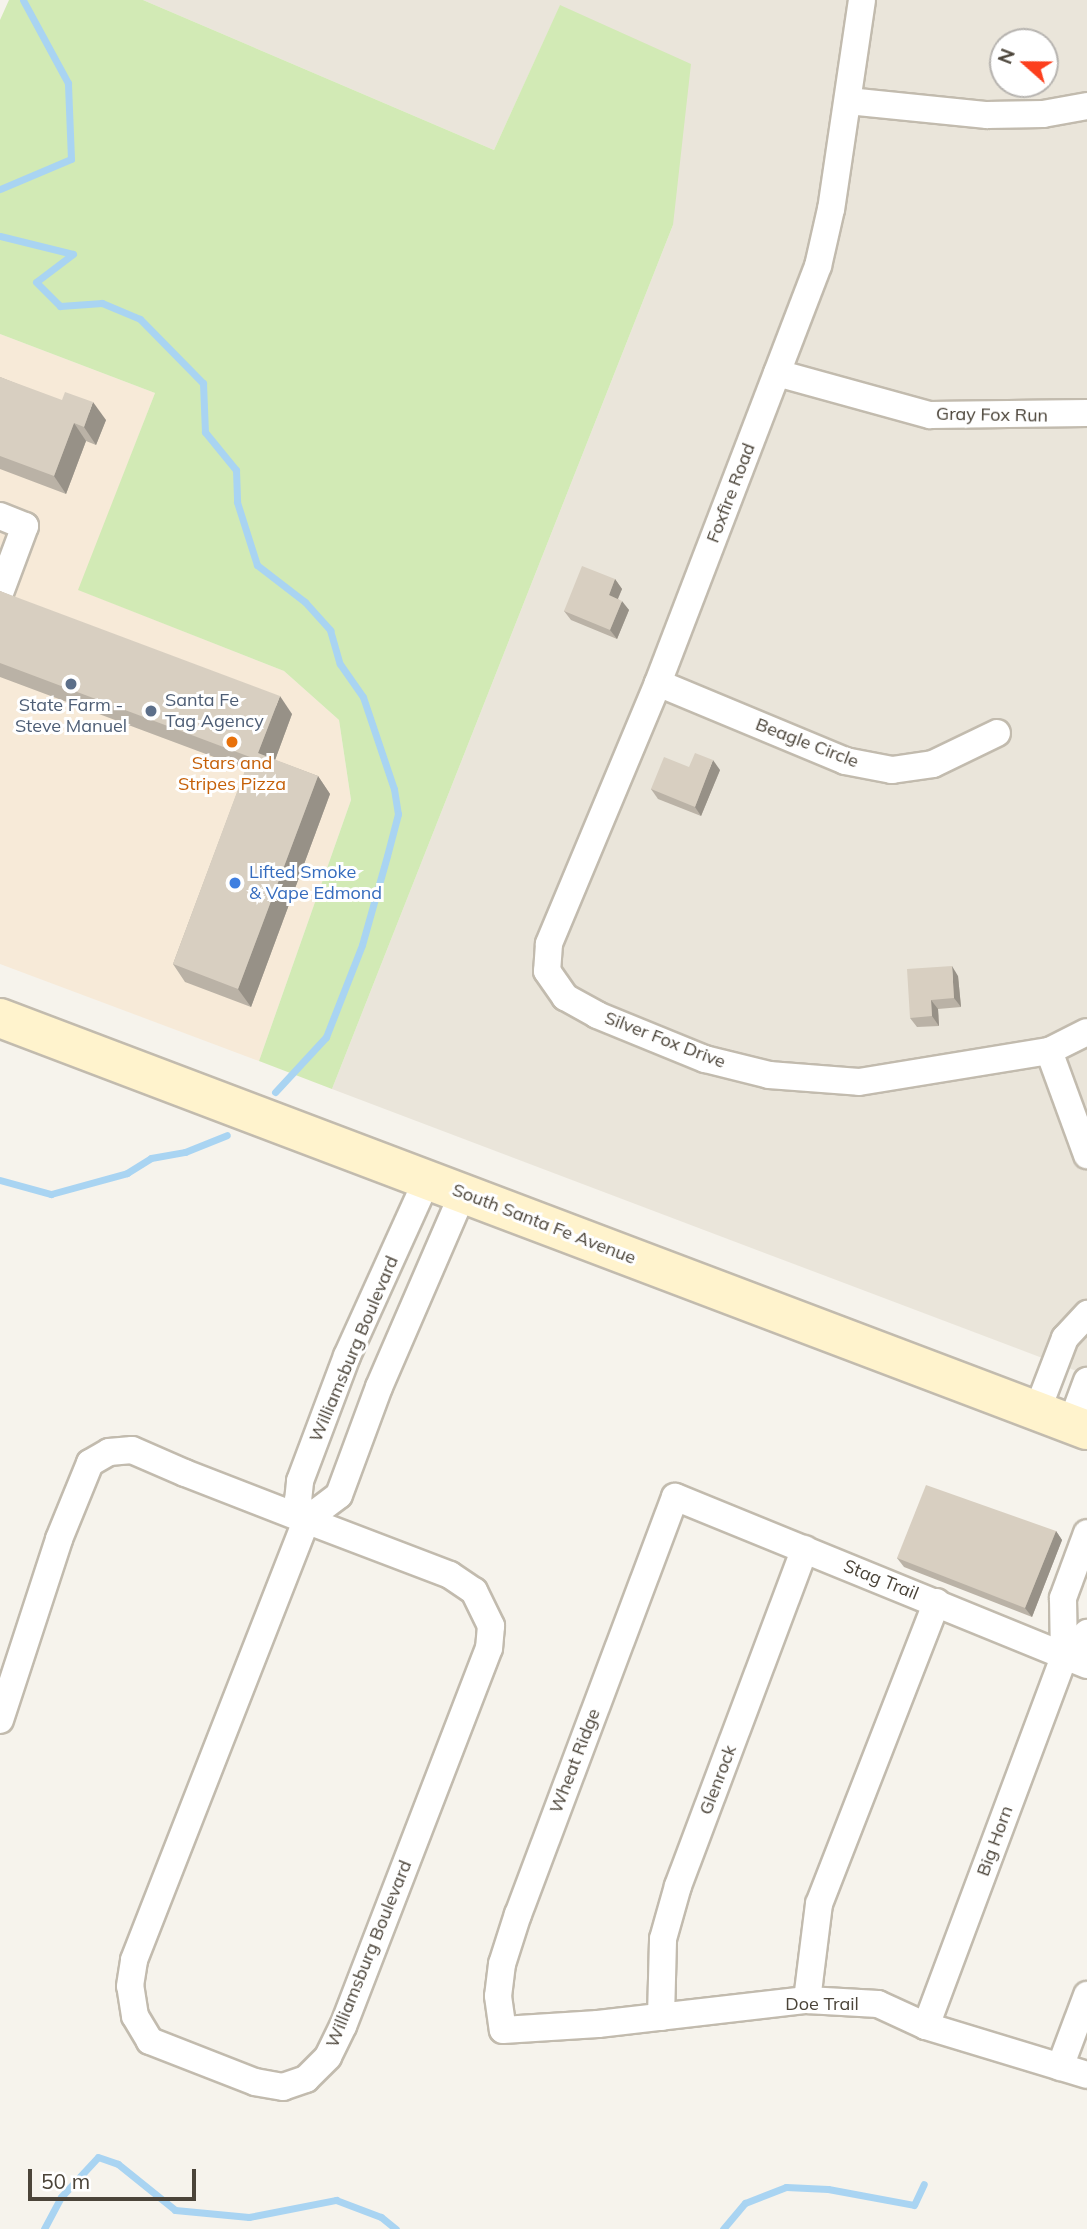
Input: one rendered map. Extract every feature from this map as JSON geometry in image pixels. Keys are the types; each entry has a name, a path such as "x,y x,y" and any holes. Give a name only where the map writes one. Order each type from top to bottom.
{"main road":[{"name":"South Santa Fe Avenue","path":"0,1018 1065,1422"}],"street":[{"name":"Foxfire Road","path":"547,971 556,926 658,683 818,266 848,101 862,0"},
{"path":"848,101 987,115 1043,114 1087,106"},
{"name":"Gray Fox Run","path":"777,373 930,415 1087,413"},
{"path":"0,516 25,526 0,593"},
{"name":"Beagle Circle","path":"658,683 845,761 892,770 933,764 997,733"},
{"name":"Silver Fox Drive","path":"547,971 565,997 597,1015 705,1059 769,1076 859,1082 1048,1051 1087,1032"},
{"path":"1048,1051 1087,1155"},
{"name":"Williamsburg Boulevard","path":"0,1720 59,1539 90,1463 109,1452 132,1450 306,1520 463,1582 482,1603 490,1637 343,2026 328,2057 306,2079 283,2087 255,2082 150,2041 135,2016 130,1986 134,1960 306,1520 298,1501 300,1481 332,1395 427,1180"},
{"path":"306,1520 339,1495 373,1403 463,1193"},
{"path":"386,1269 431,1270"},
{"path":"1065,1422 1065,1338 1087,1314"},
{"path":"1065,1422 1087,1381"},
{"path":"332,1395 373,1403"},
{"name":"Stag Trail","path":"675,1497 1075,1660"},
{"name":"Wheat Ridge","path":"503,2030 498,1996 502,1964 675,1497"},
{"name":"Big Horn","path":"1075,1660 1063,1598 1087,1533"},
{"name":"Glenrock","path":"662,2017 662,1950 678,1886 805,1549"},
{"path":"807,2000 819,1903 937,1602"},
{"name":"Big Horn","path":"926,2026 1087,1633"},
{"path":"1060,2067 1087,1995"},
{"name":"Doe Trail","path":"503,2030 662,2017 807,2000 878,2004 926,2026 1087,2075"}],"shaded area":[{"path":"143,0 1087,0 1087,1375 332,1089 673,225 560,6 494,150"},
{"path":"0,334 155,393 79,590 284,671 339,720 351,800 259,1061 0,964"}],"green space":[{"path":"9,0 143,0 494,150 560,5 691,64 673,225 332,1089 259,1061 351,800 339,720 284,671 78,590 155,393 0,334 0,20"}],"building":[{"path":"0,377 62,400 65,392 93,402 84,427 74,423 54,476 0,456"},
{"path":"582,566 615,579 609,595 622,601 610,630 564,611"},
{"path":"0,591 280,696 258,753 318,776 238,989 173,964 250,757 0,663"},
{"path":"695,753 713,760 695,807 651,789 664,757 689,767"},
{"path":"952,966 954,998 931,1000 932,1016 910,1018 907,969"},
{"path":"926,1485 1056,1531 1025,1608 897,1558"}],"waterway":[{"path":"0,189 71,159 68,83 23,0"},
{"path":"0,236 73,254 36,282 60,306 102,303 140,319 203,383 205,432 236,470 237,502 257,565 305,602 330,630 340,664 363,697 394,789 398,814 387,856 362,945 326,1037 275,1092"},
{"path":"0,1180 51,1194 127,1173 151,1158 185,1152 227,1135"},
{"path":"44,2229 61,2197 98,2157 118,2164 175,2210 249,2217 336,2200 381,2217 396,2229"},
{"path":"723,2229 745,2203 786,2187 828,2189 914,2205 924,2184"}],"place":[{"name":"State Farm - Steve Manuel","path":"71,684"},
{"name":"Santa Fe Tag Agency","path":"151,711"},
{"name":"Stars and Stripes Pizza","path":"232,742"},
{"name":"Lifted Smoke & Vape Edmond","path":"235,883"}]}
